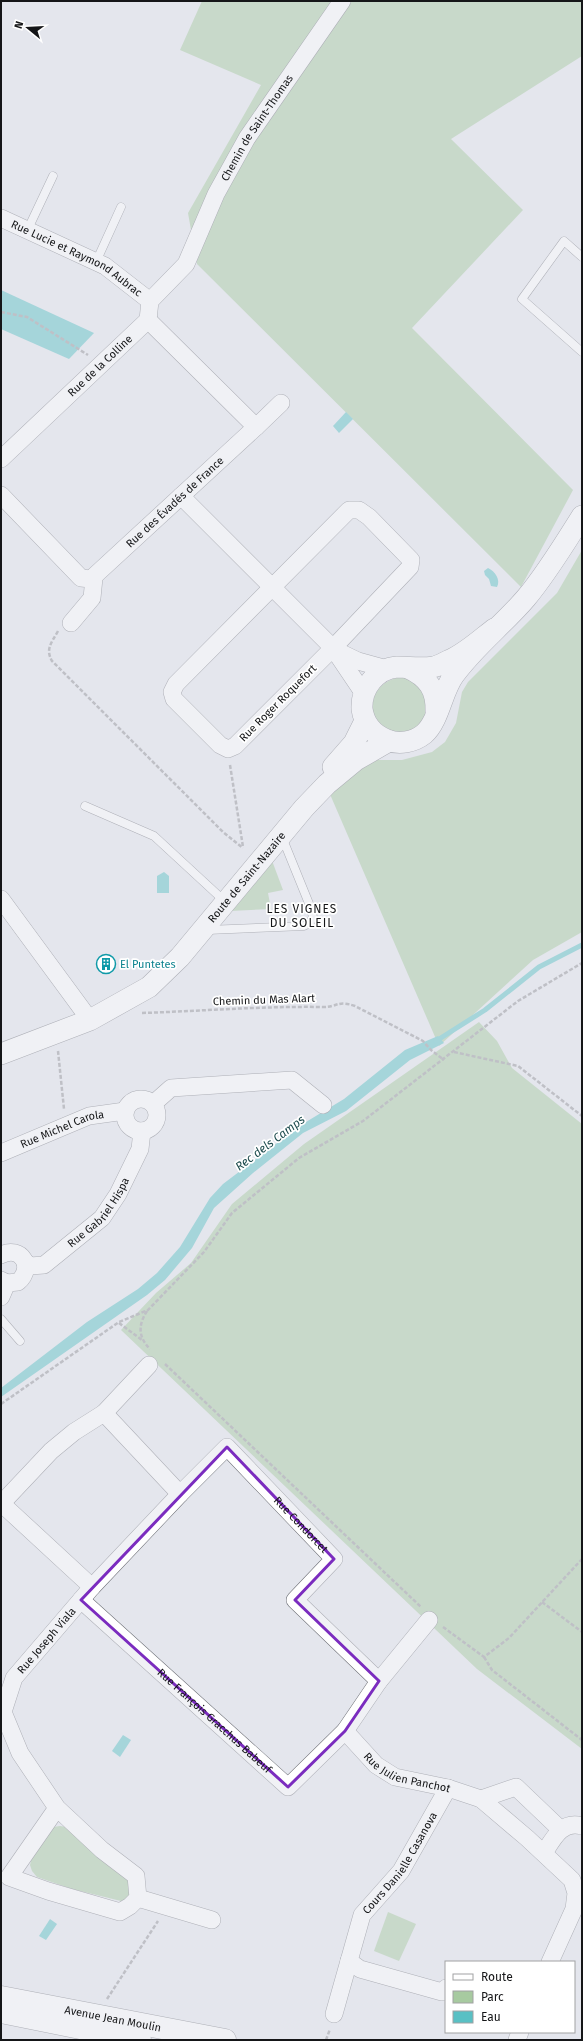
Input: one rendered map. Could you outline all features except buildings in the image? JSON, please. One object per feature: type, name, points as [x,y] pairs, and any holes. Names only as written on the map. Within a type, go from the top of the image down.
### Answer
[{"type":"main road","name":"Avenue Jean Moulin","points":[[1,1997],[225,2040]]},
{"type":"main road","name":"Avenue Jean Moulin","points":[[1,2012],[140,2040]]},
{"type":"street","name":"Chemin de Saint-Thomas","points":[[150,302],[186,264],[216,194],[247,138],[342,1]]},
{"type":"street","name":"Rue Lucie et Raymond Aubrac","points":[[1,218],[105,266],[150,302]]},
{"type":"street","points":[[150,302],[148,320],[256,427]]},
{"type":"street","name":"Rue de la Colline","points":[[1,459],[148,320]]},
{"type":"street","name":"Rue des Évadés de France","points":[[94,578],[281,402]]},
{"type":"street","points":[[1,494],[81,578],[94,578],[92,598],[71,623]]},
{"type":"street","points":[[181,496],[332,648],[364,694]]},
{"type":"street","name":"Rue Roger Roquefort","points":[[349,510],[359,510],[369,517],[411,560],[410,567],[332,648],[235,746],[228,749],[220,745],[174,699],[172,692],[176,684],[270,587],[349,510]]},
{"type":"street","points":[[494,629],[452,659],[433,667],[398,667],[387,669],[377,675],[369,684],[364,694],[362,703],[365,721],[371,730],[380,737],[389,741],[402,743],[414,740],[424,733],[432,724],[453,676],[494,629],[526,598],[582,516]]},
{"type":"street","points":[[332,648],[358,661],[387,669]]},
{"type":"street","points":[[408,668],[419,673],[428,680],[434,690],[437,701],[436,712]]},
{"type":"street","name":"Route de Saint-Nazaire","points":[[97,1017],[149,975],[180,944],[219,896],[248,851],[342,759],[354,743],[365,721]]},
{"type":"street","name":"Route de Saint-Nazaire","points":[[1,1054],[97,1017],[150,987],[180,957],[304,808],[327,784],[356,760],[389,741]]},
{"type":"street","points":[[1,898],[97,1017]]},
{"type":"street","points":[[153,1104],[171,1088],[292,1080],[323,1105]]},
{"type":"street","points":[[141,1098],[148,1100],[153,1104],[157,1115],[153,1126],[142,1131],[131,1127],[127,1123],[125,1111],[134,1100],[141,1098]]},
{"type":"street","name":"Rue Michel Carola","points":[[1,1153],[89,1116],[125,1111]]},
{"type":"street","name":"Rue Gabriel Hispa","points":[[25,1262],[30,1266],[44,1265],[102,1218],[118,1194],[140,1149],[142,1131]]},
{"type":"street","points":[[3,1249],[18,1254],[25,1262],[26,1268],[22,1278],[18,1282],[3,1287]]},
{"type":"street","points":[[92,1587],[1,1503],[50,1451],[74,1432],[104,1413],[155,1360]]},
{"type":"street","points":[[104,1413],[180,1494]]},
{"type":"street","name":"Rue Condorcet","points":[[130,1549],[180,1494],[227,1447],[334,1558],[295,1600],[379,1681]]},
{"type":"street","name":"Rue Joseph Viala","points":[[130,1549],[92,1587],[14,1678],[3,1712],[20,1752],[58,1808],[102,1850],[136,1876],[138,1898]]},
{"type":"street","name":"Rue François Gracchus Babeuf","points":[[81,1600],[288,1788],[345,1731]]},
{"type":"street","points":[[345,1731],[379,1681],[432,1620]]},
{"type":"street","name":"Rue Julien Panchot","points":[[345,1731],[376,1765],[395,1777],[448,1788],[481,1799],[544,1853],[572,1880],[576,1893],[574,1909],[550,1961]]},
{"type":"street","points":[[481,1799],[516,1787],[560,1830]]},
{"type":"street","name":"Cours Danielle Casanova","points":[[334,2014],[362,1915],[401,1871],[448,1788]]},
{"type":"street","points":[[58,1808],[4,1879],[120,1912],[130,1906],[138,1898],[212,1920]]},
{"type":"street","points":[[544,1853],[560,1830],[575,1824],[582,1826]]},
{"type":"street","points":[[349,1961],[360,1969],[442,1992],[445,1989]]},
{"type":"lane","points":[[27,230],[53,176]]},
{"type":"lane","points":[[96,262],[121,207]]},
{"type":"lane","points":[[582,257],[564,241],[522,299],[582,352]]},
{"type":"lane","points":[[85,806],[154,836],[219,896]]},
{"type":"lane","points":[[202,930],[304,926],[310,923],[313,917],[310,906],[282,834]]},
{"type":"lane","points":[[1,1319],[20,1341]]},
{"type":"path","points":[[1,312],[27,317],[103,363]]},
{"type":"path","points":[[71,623],[63,623],[49,646],[48,655],[52,661],[223,832],[248,851]]},
{"type":"path","points":[[228,749],[248,851]]},
{"type":"path","points":[[143,1341],[140,1327],[147,1310],[204,1252],[232,1213],[299,1158],[363,1121],[444,1060],[518,1001],[582,963]]},
{"type":"path","name":"Chemin du Mas Alart","points":[[184,1011],[290,1006],[326,1006],[344,1002],[355,1006],[424,1042],[431,1050],[444,1060]]},
{"type":"path","points":[[454,1052],[518,1066],[582,1116]]},
{"type":"path","points":[[59,1062],[66,1126]]},
{"type":"path","points":[[1,1404],[119,1322],[147,1310]]},
{"type":"path","points":[[119,1322],[143,1341],[155,1360],[432,1620],[484,1657],[492,1670],[582,1740]]},
{"type":"path","points":[[484,1657],[509,1638],[582,1559]]},
{"type":"path","points":[[542,1602],[582,1632]]},
{"type":"path","points":[[97,2015],[167,1907]]},
{"type":"highlighted area","points":[[227,1447],[334,1559],[295,1600],[379,1681],[345,1731],[288,1787],[81,1600]]},
{"type":"green space","points":[[202,1],[582,1],[582,56],[451,139],[523,210],[412,328],[573,490],[521,587],[197,264],[188,213],[261,85],[180,50]]},
{"type":"green space","points":[[582,550],[582,932],[533,960],[439,1046],[329,792],[373,760],[402,760],[432,752],[445,742],[456,723],[462,692],[468,682],[557,593]]},
{"type":"green space","points":[[403,677],[412,679],[426,692],[427,719],[415,731],[403,733],[390,732],[381,726],[375,718],[373,708],[374,698],[380,688],[389,681]]},
{"type":"green space","points":[[271,858],[283,890],[268,893],[271,909],[230,911]]},
{"type":"green space","points":[[479,1022],[497,1041],[512,1068],[582,1124],[582,1749],[477,1669],[121,1330],[156,1293],[191,1263],[232,1204],[304,1144]]},
{"type":"green space","points":[[53,1827],[67,1827],[131,1883],[130,1895],[125,1901],[72,1889],[37,1877],[32,1871],[30,1865],[32,1857]]},
{"type":"green space","points":[[388,1912],[416,1924],[399,1961],[374,1951]]},
{"type":"water","points":[[1,290],[94,333],[69,359],[1,329]]},
{"type":"water","points":[[346,412],[353,419],[339,433],[333,426]]},
{"type":"water","points":[[488,568],[497,576],[497,587],[491,586],[489,579],[485,575],[484,571]]},
{"type":"water","points":[[164,872],[169,876],[169,893],[157,893],[157,876]]},
{"type":"water","points":[[438,1036],[444,1043],[410,1060],[346,1111],[303,1133],[253,1173],[214,1208],[192,1248],[165,1280],[147,1295],[1,1397],[1,1388],[87,1322],[138,1289],[157,1273],[180,1247],[210,1198],[223,1184],[301,1125],[344,1099],[405,1050]]},
{"type":"water","points":[[123,1735],[131,1740],[120,1757],[112,1751]]},
{"type":"water","points":[[50,1919],[57,1924],[46,1940],[39,1936]]},
{"type":"waterway","name":"Rec dels Camps","points":[[436,1041],[485,1010],[539,967],[582,945]]},
{"type":"place","name":"El Puntetes","points":[[106,964]]},
{"type":"district","name":"LES VIGNES DU SOLEIL","points":[[302,916]]}]
